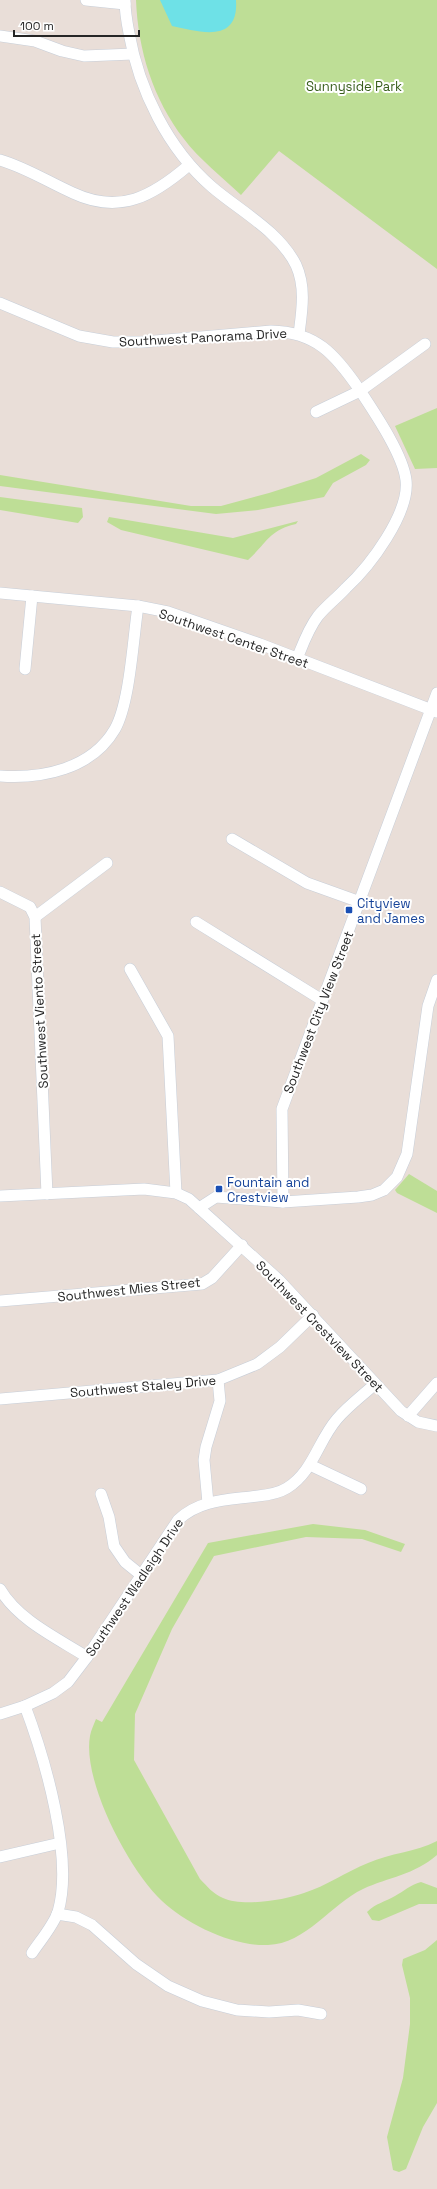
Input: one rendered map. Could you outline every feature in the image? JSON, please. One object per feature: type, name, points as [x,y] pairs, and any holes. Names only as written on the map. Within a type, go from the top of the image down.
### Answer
[{"type":"street","points":[[86,0],[125,2],[133,54],[141,82],[154,109],[189,165],[212,187],[274,236],[290,254],[301,280],[303,303],[299,334]]},
{"type":"street","points":[[0,36],[35,41],[62,51],[84,56],[133,54]]},
{"type":"street","points":[[0,160],[19,166],[73,194],[96,201],[122,202],[149,195],[168,183],[189,165]]},
{"type":"street","name":"Southwest Panorama Drive","points":[[0,303],[79,336],[113,342],[149,341],[271,331],[299,334],[320,344],[341,363],[360,391],[401,462],[406,479],[406,497],[400,514],[387,536],[356,577],[318,616],[307,633],[297,659]]},
{"type":"street","points":[[316,412],[360,391],[425,344]]},
{"type":"street","name":"Southwest Center Street","points":[[0,593],[138,606],[168,612],[434,711]]},
{"type":"street","points":[[25,669],[32,596]]},
{"type":"street","points":[[0,776],[23,778],[50,773],[76,764],[98,750],[115,729],[124,703],[138,606]]},
{"type":"street","name":"Southwest City View Street","points":[[283,1202],[282,1109],[322,1000],[434,711],[437,693]]},
{"type":"street","points":[[232,839],[307,883],[360,902]]},
{"type":"street","name":"Southwest Viento Street","points":[[47,1194],[35,917],[107,863]]},
{"type":"street","points":[[0,892],[30,907],[35,917]]},
{"type":"street","points":[[196,922],[322,1000]]},
{"type":"street","points":[[130,969],[168,1036],[176,1193]]},
{"type":"street","points":[[199,1208],[216,1197],[283,1202],[372,1195],[384,1190],[397,1177],[407,1154],[428,1006],[437,980]]},
{"type":"street","name":"Southwest Crestview Street","points":[[0,1196],[144,1188],[176,1193],[189,1199],[242,1245],[313,1315],[401,1411],[418,1422],[437,1426]]},
{"type":"street","name":"Southwest Mies Street","points":[[0,1301],[202,1284],[212,1278],[242,1245]]},
{"type":"street","name":"Southwest Staley Drive","points":[[0,1399],[218,1380],[257,1364],[280,1347],[313,1315]]},
{"type":"street","points":[[208,1502],[204,1460],[206,1446],[220,1401],[218,1380]]},
{"type":"street","points":[[408,1416],[437,1383]]},
{"type":"street","name":"Southwest Wadleigh Drive","points":[[0,1714],[25,1706],[53,1693],[68,1682],[87,1657],[178,1520],[197,1506],[208,1502],[272,1494],[286,1489],[299,1479],[310,1465],[324,1436],[337,1419],[375,1384]]},
{"type":"street","points":[[310,1465],[361,1489]]},
{"type":"street","points":[[101,1494],[109,1517],[114,1546],[125,1562],[141,1575]]},
{"type":"street","points":[[0,1589],[7,1601],[21,1614],[87,1657]]},
{"type":"street","points":[[25,1706],[40,1745],[60,1843],[63,1870],[63,1891],[57,1914],[32,1953]]},
{"type":"street","points":[[0,1857],[60,1843]]},
{"type":"street","points":[[57,1914],[76,1917],[92,1926],[136,1964],[168,1986],[202,2001],[238,2010],[269,2012],[298,2010],[321,2014]]},
{"type":"green space","name":"Sunnyside Park","points":[[136,0],[437,0],[437,269],[279,151],[241,195],[203,161],[173,124],[156,91],[149,73],[140,37]]},
{"type":"green space","points":[[437,408],[437,468],[415,469],[395,426]]},
{"type":"green space","points":[[361,454],[370,460],[366,465],[333,483],[324,497],[258,510],[216,514],[0,486],[0,475],[191,506],[221,506],[316,478]]},
{"type":"green space","points":[[0,497],[82,508],[83,517],[78,523],[0,510]]},
{"type":"green space","points":[[109,517],[233,538],[298,521],[296,524],[274,534],[248,560],[121,530],[107,522]]},
{"type":"green space","points":[[409,1174],[437,1191],[437,1213],[397,1193],[395,1190]]},
{"type":"green space","points":[[313,1524],[365,1530],[405,1544],[401,1552],[362,1539],[306,1537],[214,1556],[172,1629],[135,1714],[134,1760],[200,1879],[210,1890],[231,1901],[264,1902],[296,1896],[320,1887],[376,1860],[420,1848],[437,1841],[437,1855],[419,1867],[363,1889],[340,1904],[306,1931],[294,1938],[282,1943],[255,1945],[226,1938],[197,1926],[172,1910],[149,1887],[123,1847],[101,1800],[93,1776],[89,1755],[90,1736],[96,1719],[102,1722],[208,1543]]},
{"type":"green space","points":[[421,1882],[437,1888],[437,1904],[419,1904],[379,1921],[372,1920],[367,1912],[370,1909],[410,1886]]},
{"type":"green space","points":[[437,1940],[437,2103],[423,2127],[406,2169],[399,2172],[393,2170],[387,2137],[403,2078],[410,2024],[410,1998],[402,1965],[403,1959],[425,1950]]},
{"type":"water","points":[[160,0],[236,0],[235,14],[231,23],[224,29],[216,32],[194,31],[172,26]]},
{"type":"place","name":"Cityview and James","points":[[349,910]]},
{"type":"place","name":"Fountain and Crestview","points":[[219,1189]]}]
